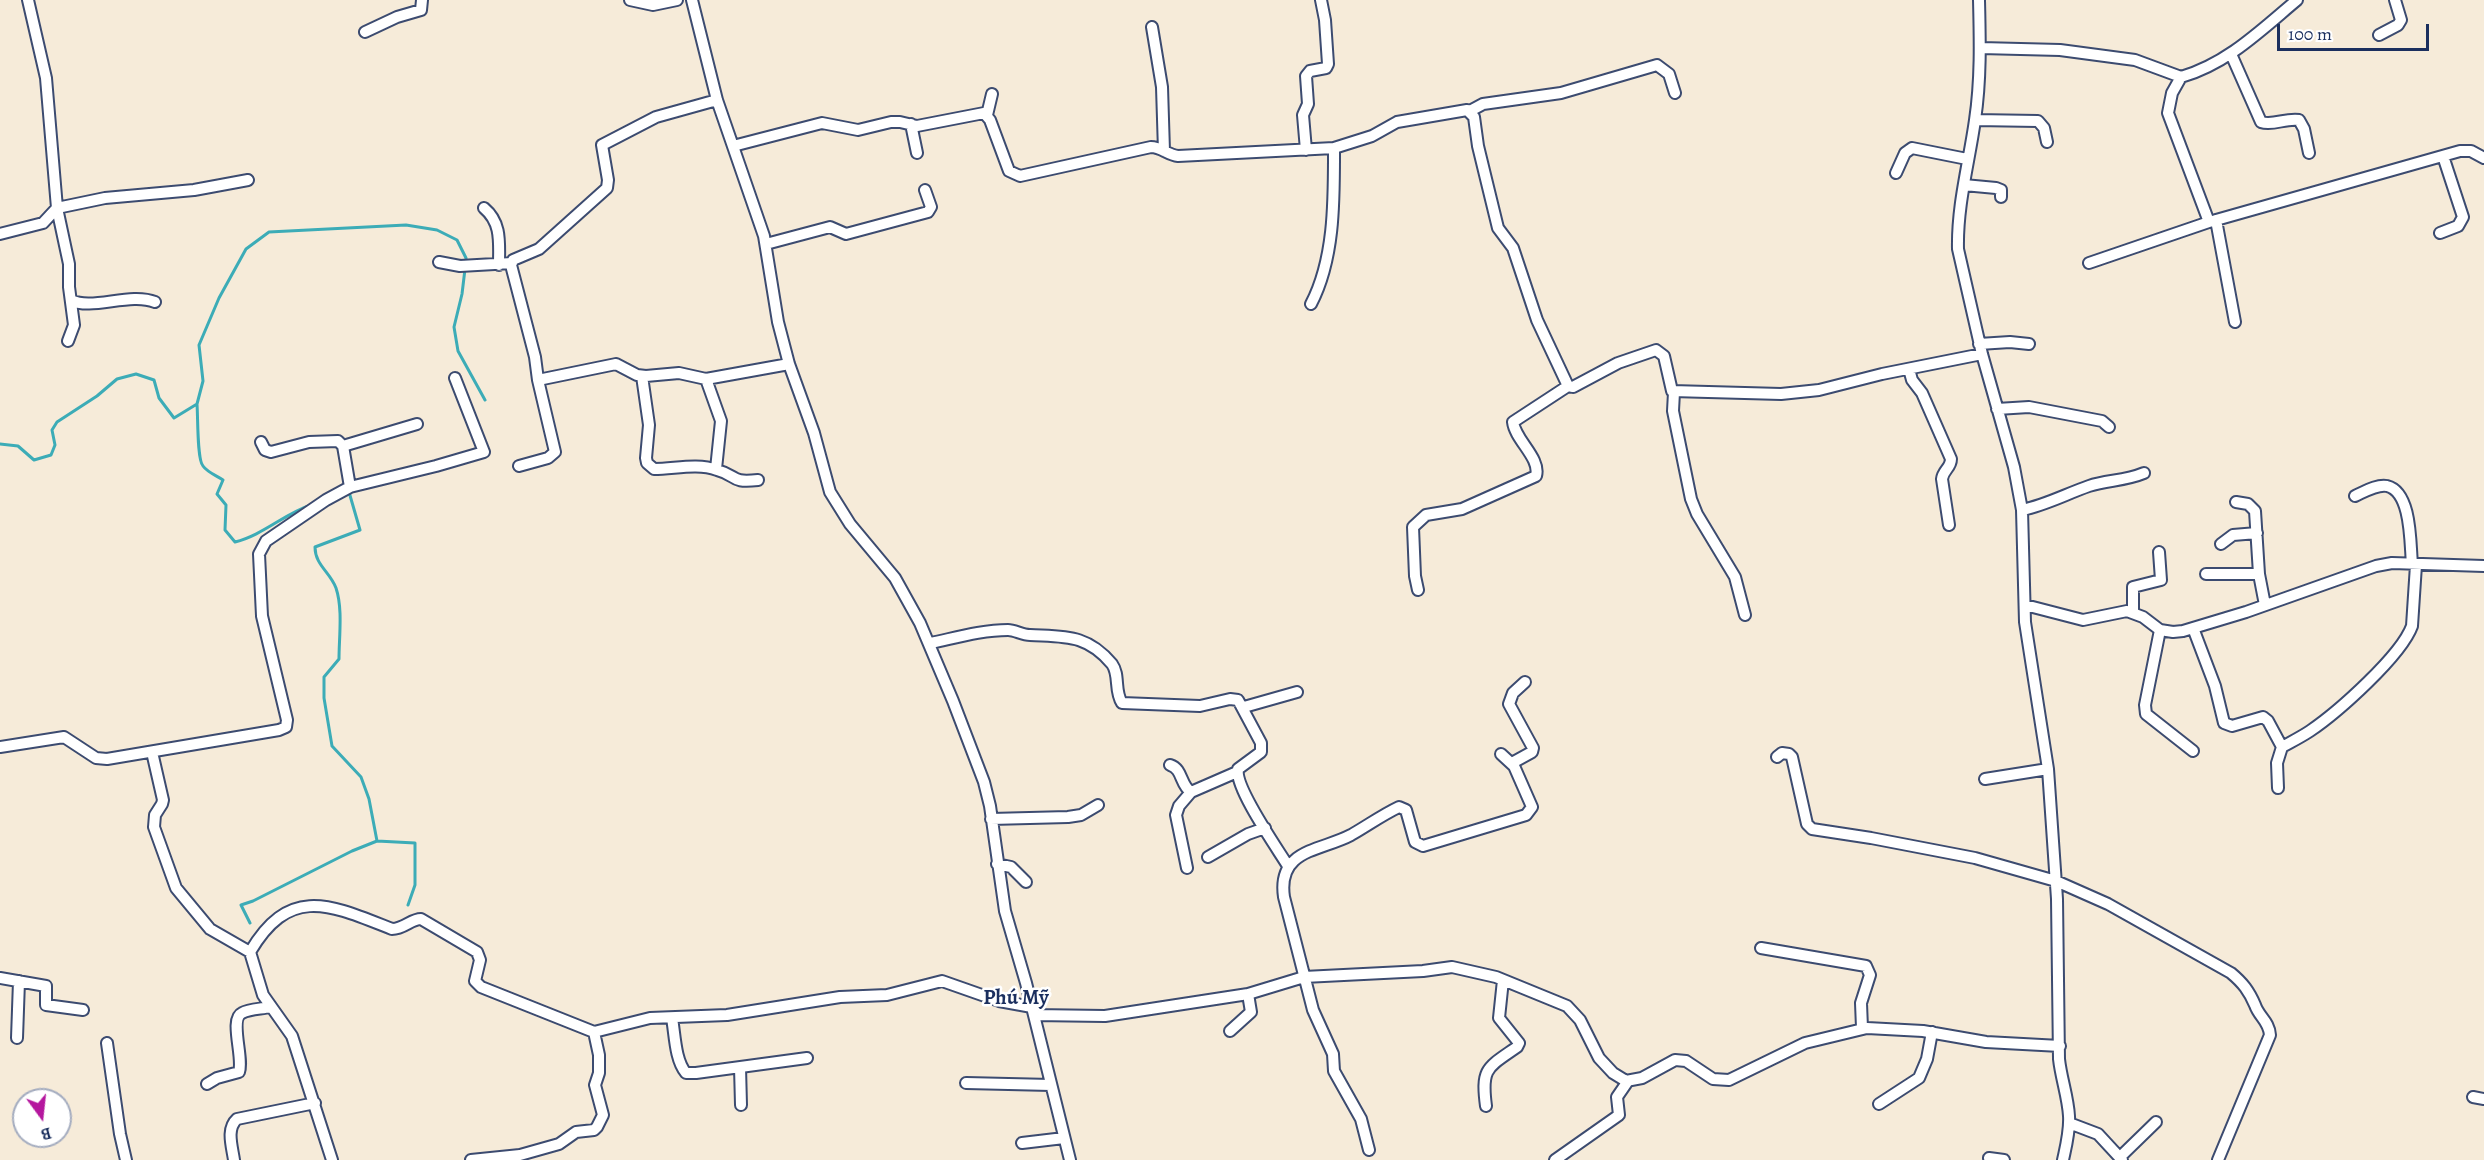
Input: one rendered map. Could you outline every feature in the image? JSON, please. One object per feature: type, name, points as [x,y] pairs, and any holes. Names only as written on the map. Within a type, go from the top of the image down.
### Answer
[{"type":"street","points":[[28,0],[46,78],[57,208],[69,264],[74,325],[68,341]]},
{"type":"street","points":[[365,32],[397,16],[421,10],[422,0]]},
{"type":"street","points":[[630,0],[653,5],[677,0]]},
{"type":"street","points":[[692,0],[717,100],[766,244],[778,322],[789,364],[814,433],[833,498],[850,524],[895,578],[930,643],[984,782],[1005,911],[1033,1011],[1070,1160]]},
{"type":"street","points":[[1306,150],[1303,114],[1308,104],[1306,76],[1310,71],[1326,68],[1328,64],[1322,0]]},
{"type":"street","points":[[1979,0],[1981,48],[1975,120],[1967,159],[1958,234],[1959,249],[1980,349],[2014,467],[2022,510],[2025,622],[2048,769],[2056,881],[2061,1081],[2069,1123],[2062,1160]]},
{"type":"street","points":[[1981,48],[2060,50],[2135,60],[2181,77],[2231,54],[2297,0]]},
{"type":"street","points":[[2379,35],[2398,25],[2401,20],[2396,0]]},
{"type":"street","points":[[1152,27],[1162,87],[1164,151]]},
{"type":"street","points":[[2231,54],[2261,122],[2269,124],[2299,120],[2304,129],[2309,153]]},
{"type":"street","points":[[992,94],[987,115],[1009,171],[1016,175],[1036,173],[1143,148],[1155,147],[1178,156],[1334,148],[1372,136],[1397,122],[1455,111],[1470,111],[1483,104],[1561,93],[1657,64],[1669,74],[1675,93]]},
{"type":"street","points":[[2181,77],[2172,93],[2168,113],[2212,221],[2235,322]]},
{"type":"street","points":[[439,262],[460,266],[499,265],[512,263],[516,258],[539,249],[607,188],[608,180],[602,145],[656,117],[717,100]]},
{"type":"street","points":[[1470,111],[1474,117],[1478,146],[1498,228],[1513,248],[1538,320],[1568,386]]},
{"type":"street","points":[[733,146],[822,123],[854,131],[891,122],[924,125],[977,114],[987,115]]},
{"type":"street","points":[[1975,120],[2038,121],[2044,128],[2047,142]]},
{"type":"street","points":[[911,124],[917,153]]},
{"type":"street","points":[[1311,304],[1319,290],[1328,258],[1334,191],[1334,148]]},
{"type":"street","points":[[1896,173],[1905,153],[1912,148],[1967,159]]},
{"type":"street","points":[[2089,263],[2212,221],[2460,151],[2471,152],[2484,158]]},
{"type":"street","points":[[2440,233],[2458,226],[2463,217],[2443,156]]},
{"type":"street","points":[[0,234],[43,223],[57,208],[105,198],[194,190],[248,180]]},
{"type":"street","points":[[1964,185],[1996,188],[2001,190],[2001,197]]},
{"type":"street","points":[[766,244],[830,227],[846,234],[928,212],[931,207],[926,190]]},
{"type":"street","points":[[484,208],[492,215],[499,227],[499,265]]},
{"type":"street","points":[[512,263],[555,452],[548,458],[519,466]]},
{"type":"street","points":[[71,300],[86,303],[143,298],[155,302]]},
{"type":"street","points":[[1674,392],[1781,394],[1824,390],[2010,342],[2029,344]]},
{"type":"street","points":[[1418,590],[1415,576],[1413,527],[1426,515],[1462,509],[1536,476],[1537,468],[1516,432],[1513,422],[1568,386],[1574,387],[1618,363],[1656,350],[1664,356],[1669,384],[1674,392],[1673,411],[1696,514],[1735,577],[1745,615]]},
{"type":"street","points":[[538,380],[616,364],[642,376],[679,373],[706,379],[789,364]]},
{"type":"street","points":[[1909,369],[1912,380],[1923,393],[1951,459],[1949,468],[1943,473],[1942,479],[1949,525]]},
{"type":"street","points":[[642,376],[649,425],[646,458],[650,467],[654,470],[691,466],[716,469],[736,481],[758,480]]},
{"type":"street","points":[[0,747],[58,736],[68,738],[100,759],[152,752],[286,727],[262,616],[260,551],[266,541],[350,487],[484,452],[455,378]]},
{"type":"street","points":[[706,379],[721,421],[716,469]]},
{"type":"street","points":[[1997,409],[2029,407],[2102,422],[2109,427]]},
{"type":"street","points":[[343,446],[417,424]]},
{"type":"street","points":[[261,442],[265,450],[271,452],[309,442],[338,441],[343,446],[350,487]]},
{"type":"street","points":[[2022,510],[2042,506],[2088,486],[2107,481],[2124,481],[2144,473]]},
{"type":"street","points":[[2278,788],[2277,763],[2282,747],[2310,731],[2343,705],[2388,660],[2412,626],[2414,565],[2408,510],[2403,500],[2390,487],[2385,486],[2355,496]]},
{"type":"street","points":[[2236,502],[2248,504],[2254,509],[2259,574],[2265,605]]},
{"type":"street","points":[[2221,544],[2233,536],[2257,533]]},
{"type":"street","points":[[2133,612],[2133,587],[2157,583],[2161,580],[2159,552]]},
{"type":"street","points":[[2025,605],[2083,620],[2133,612],[2160,630],[2173,632],[2265,605],[2376,566],[2392,563],[2484,566]]},
{"type":"street","points":[[2206,574],[2259,574]]},
{"type":"street","points":[[2193,628],[2215,686],[2224,723],[2232,726],[2263,717],[2268,721],[2282,747]]},
{"type":"street","points":[[930,643],[1008,630],[1023,635],[1074,637],[1089,643],[1111,664],[1116,671],[1117,690],[1122,703],[1200,706],[1238,700],[1244,707],[1261,743],[1261,752],[1237,772],[1191,792],[1179,806],[1176,815],[1187,868]]},
{"type":"street","points":[[2160,630],[2145,705],[2146,714],[2193,751]]},
{"type":"street","points":[[1512,763],[1532,752],[1533,748],[1509,704],[1513,693],[1525,682]]},
{"type":"street","points":[[1244,707],[1297,692]]},
{"type":"street","points":[[152,752],[163,800],[155,815],[154,827],[176,888],[210,929],[250,952],[263,995],[291,1036],[332,1160]]},
{"type":"street","points":[[1777,757],[1782,753],[1792,757],[1807,824],[1812,830],[1871,838],[1975,858],[2056,881],[2108,904],[2231,973],[2254,999],[2256,1007],[2266,1020],[2270,1035],[2218,1160]]},
{"type":"street","points":[[1369,1150],[1361,1119],[1334,1071],[1333,1054],[1318,1025],[1304,977],[1284,897],[1283,888],[1288,866],[1311,849],[1347,837],[1399,807],[1406,810],[1415,842],[1423,846],[1526,815],[1532,807],[1512,763],[1501,754]]},
{"type":"street","points":[[1170,765],[1178,770],[1186,789],[1191,792]]},
{"type":"street","points":[[1985,779],[2048,769]]},
{"type":"street","points":[[1237,772],[1265,828],[1288,866]]},
{"type":"street","points":[[991,819],[1068,818],[1081,815],[1098,805]]},
{"type":"street","points":[[1208,857],[1248,834],[1265,828]]},
{"type":"street","points":[[998,864],[1011,867],[1026,882]]},
{"type":"street","points":[[250,952],[265,929],[294,908],[302,906],[336,909],[392,929],[402,928],[421,919],[477,952],[480,960],[475,981],[481,987],[594,1032],[646,1019],[727,1015],[840,997],[887,995],[942,981],[1033,1011],[1105,1016],[1248,994],[1304,977],[1452,968],[1476,971],[1567,1006],[1581,1020],[1599,1058],[1613,1073],[1628,1081],[1642,1078],[1675,1060],[1686,1061],[1713,1079],[1729,1080],[1794,1047],[1862,1028],[1932,1032],[1986,1042],[2060,1046]]},
{"type":"street","points":[[1761,948],[1866,966],[1870,975],[1861,1003],[1862,1028]]},
{"type":"street","points":[[0,978],[46,986],[46,1005],[83,1010]]},
{"type":"street","points":[[1486,1106],[1484,1082],[1486,1072],[1519,1043],[1499,1018],[1503,980]]},
{"type":"street","points":[[17,1038],[19,981]]},
{"type":"street","points":[[1230,1031],[1251,1012],[1248,994]]},
{"type":"street","points":[[207,1084],[217,1078],[239,1072],[241,1066],[236,1028],[237,1017],[241,1013],[270,1007]]},
{"type":"street","points":[[672,1018],[678,1053],[682,1068],[686,1073],[807,1058]]},
{"type":"street","points":[[471,1160],[520,1155],[559,1144],[576,1132],[594,1130],[597,1127],[603,1115],[596,1085],[599,1055],[594,1032]]},
{"type":"street","points":[[1879,1104],[1919,1078],[1927,1059],[1932,1032]]},
{"type":"street","points":[[107,1043],[126,1160]]},
{"type":"street","points":[[740,1067],[741,1105]]},
{"type":"street","points":[[1555,1160],[1619,1115],[1617,1097],[1628,1081]]},
{"type":"street","points":[[966,1083],[1051,1085]]},
{"type":"street","points":[[234,1160],[230,1131],[233,1122],[237,1119],[315,1103]]},
{"type":"street","points":[[2069,1123],[2098,1134],[2121,1158],[2156,1122]]},
{"type":"street","points":[[1022,1143],[1064,1138]]},
{"type":"street","points":[[1989,1158],[2004,1160]]},
{"type":"waterway","points":[[0,444],[18,446],[34,460],[51,455],[55,445],[52,430],[57,422],[97,396],[117,379],[136,374],[154,380],[159,398],[174,418],[197,404],[203,381],[199,345],[219,298],[246,249],[269,232],[406,225],[437,230],[457,240],[466,258],[466,263]]},
{"type":"waterway","points":[[465,269],[454,327],[458,351],[485,400]]},
{"type":"waterway","points":[[197,404],[201,462],[207,470],[223,480],[217,494],[226,505],[225,530],[235,542],[255,535],[311,505]]},
{"type":"waterway","points":[[349,492],[360,530],[315,547],[317,559],[336,588],[340,614],[339,659],[324,677],[324,698],[332,746],[361,777],[369,799],[377,841]]},
{"type":"waterway","points":[[250,923],[241,905],[377,841],[415,843],[415,885],[408,905]]},
{"type":"district","name":"Phú Mỹ","points":[[1016,999]]}]
